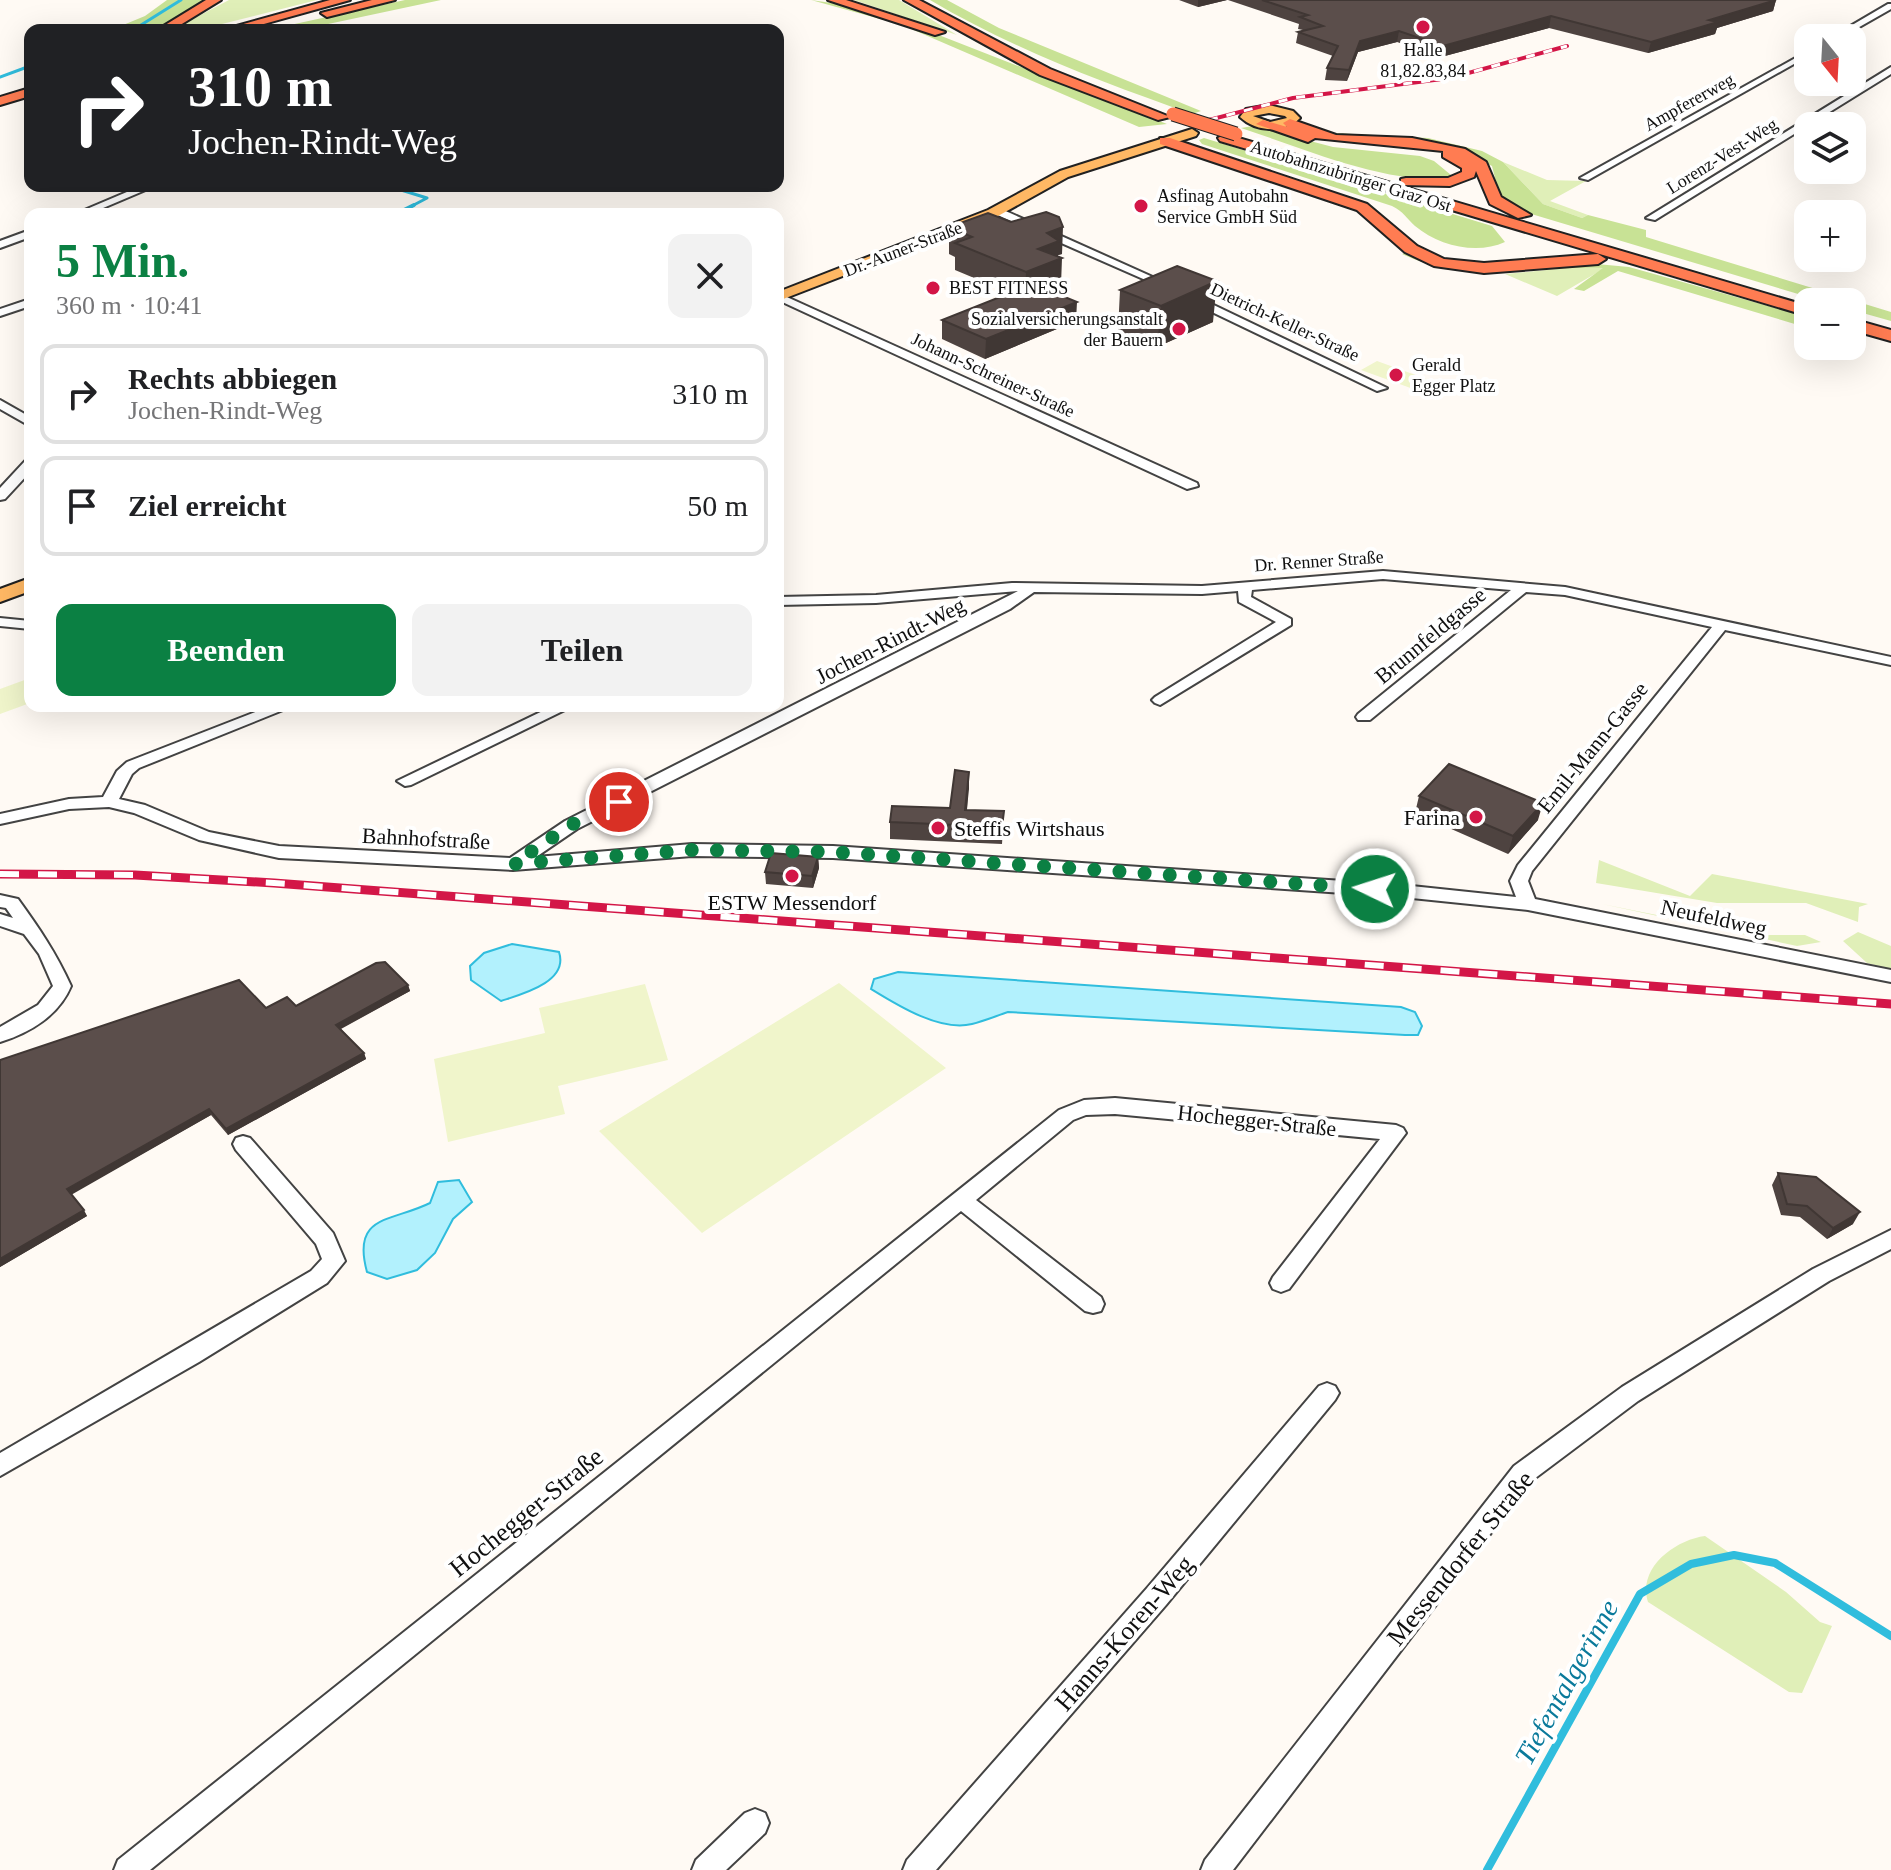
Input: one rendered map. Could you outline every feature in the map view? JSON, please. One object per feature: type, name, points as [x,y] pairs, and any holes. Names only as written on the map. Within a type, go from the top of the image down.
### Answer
[{"type":"highway","points":[[173,24],[215,0]]},
{"type":"highway","points":[[251,24],[344,0]]},
{"type":"highway","points":[[274,24],[365,0]]},
{"type":"highway","points":[[289,20],[389,0]]},
{"type":"highway","points":[[834,0],[867,8]]},
{"type":"highway","points":[[844,0],[1045,72]]},
{"type":"highway","name":"Autobahnzubringer Graz Ost","points":[[910,0],[1045,72],[1168,115],[1794,300]]},
{"type":"highway","name":"Autobahnzubringer Graz Ost","points":[[922,0],[972,30],[1062,72],[1168,115]]},
{"type":"highway","points":[[4,96],[24,85]]},
{"type":"highway","points":[[4,96],[24,93]]},
{"type":"highway","points":[[1254,121],[1329,142],[1435,151],[1457,157],[1471,170],[1461,179],[1440,183],[1383,180]]},
{"type":"highway","points":[[1290,123],[1330,138],[1425,144],[1465,154],[1483,168],[1489,194],[1495,201],[1572,235]]},
{"type":"highway","name":"Autobahnzubringer Graz Ost","points":[[1226,130],[1482,216],[1794,307]]},
{"type":"highway","points":[[1181,140],[1371,204],[1394,218],[1421,246],[1444,257],[1490,262],[1513,258],[1527,250],[1519,236],[1482,216]]},
{"type":"highway","points":[[1146,147],[1181,140],[1362,207],[1378,216],[1420,254],[1451,264],[1499,267],[1593,258],[1655,266]]},
{"type":"highway","points":[[1866,320],[1891,328]]},
{"type":"highway","points":[[1866,328],[1891,336]]},
{"type":"main road","points":[[1226,130],[1254,121],[1290,123],[1294,118],[1273,109],[1250,111],[1254,121]]},
{"type":"main road","name":"Dr.-Auner-Straße","points":[[784,294],[1001,209],[1064,174],[1146,147],[1181,140]]},
{"type":"main road","points":[[0,596],[24,586]]},
{"type":"street","points":[[1859,24],[1891,6]]},
{"type":"street","name":"Ampfererweg","points":[[1585,178],[1794,61]]},
{"type":"street","name":"Lorenz-Vest-Weg","points":[[1651,218],[1891,70]]},
{"type":"street","points":[[95,208],[135,192]]},
{"type":"street","points":[[1001,209],[1035,220]]},
{"type":"street","name":"Dietrich-Keller-Straße","points":[[1001,209],[1381,388]]},
{"type":"street","points":[[0,245],[24,235]]},
{"type":"street","name":"Johann-Schreiner-Straße","points":[[784,299],[1192,486]]},
{"type":"street","points":[[0,313],[24,304]]},
{"type":"street","points":[[0,404],[24,418]]},
{"type":"street","points":[[0,496],[24,470]]},
{"type":"street","name":"Dr. Renner Straße","points":[[784,603],[1029,587],[1202,590],[1383,575],[1525,586],[1891,661]]},
{"type":"street","points":[[1160,700],[1286,622],[1244,599],[1246,586]]},
{"type":"street","name":"Brunnfeldgasse","points":[[1364,717],[1525,586]]},
{"type":"street","name":"Jochen-Rindt-Weg","points":[[513,864],[571,825],[1000,609],[1027,592],[1029,587]]},
{"type":"street","points":[[0,622],[24,624]]},
{"type":"street","name":"Emil-Mann-Gasse","points":[[1528,904],[1519,881],[1524,869],[1720,626]]},
{"type":"street","points":[[109,802],[125,771],[133,765],[270,712]]},
{"type":"street","points":[[405,781],[552,712]]},
{"type":"street","name":"Bahnhofstraße","points":[[0,819],[69,804],[109,802],[139,809],[205,836],[279,852],[513,864],[692,850],[833,852],[1267,881],[1528,904]]},
{"type":"street","points":[[0,901],[12,903],[33,930],[62,986],[59,996],[30,1021],[0,1035]]},
{"type":"street","name":"Neufeldweg","points":[[1528,904],[1891,976]]},
{"type":"street","points":[[0,920],[33,930]]},
{"type":"street","name":"Hochegger-Straße","points":[[128,1870],[1066,1115],[1084,1108],[1115,1106],[1396,1133],[1281,1283]]},
{"type":"street","points":[[0,1465],[204,1348],[319,1277],[334,1261],[325,1239],[243,1144]]},
{"type":"street","points":[[960,1199],[1093,1304]]},
{"type":"street","name":"Messendorfer Straße","points":[[1215,1870],[1522,1474],[1630,1394],[1821,1275],[1891,1239]]},
{"type":"street","name":"Hanns-Koren-Weg","points":[[917,1870],[1157,1596],[1327,1393]]},
{"type":"street","points":[[706,1870],[755,1823]]},
{"type":"green space","points":[[167,0],[207,0],[165,24],[126,24],[145,16]]},
{"type":"green space","points":[[229,0],[317,0],[222,24],[183,24]]},
{"type":"green space","points":[[405,0],[441,0],[328,24],[295,24]]},
{"type":"green space","points":[[811,0],[845,5],[926,30],[1167,124],[1139,127],[902,25]]},
{"type":"green space","points":[[854,0],[899,0],[957,35]]},
{"type":"green space","points":[[930,0],[947,0],[999,28],[1201,111],[1192,114],[1058,63],[993,34]]},
{"type":"green space","points":[[1253,126],[1333,147],[1420,156],[1434,161],[1451,175],[1446,180],[1420,179],[1368,169],[1241,128]]},
{"type":"green space","points":[[1331,135],[1428,138],[1482,151],[1503,162],[1543,204],[1582,218],[1588,215],[1646,230],[1646,237],[1813,288],[1794,288],[1794,293],[1528,213],[1499,194],[1492,166],[1457,148]]},
{"type":"green space","points":[[1204,138],[1492,226],[1505,242],[1471,248],[1435,239],[1392,206],[1202,144],[1199,140]]},
{"type":"green space","points":[[1503,162],[1547,180],[1586,181],[1550,201],[1588,215],[1582,218],[1543,204]]},
{"type":"green space","points":[[1409,252],[1445,265],[1575,262],[1629,267],[1794,313],[1794,324],[1618,271],[1584,291],[1574,289],[1603,268],[1478,272],[1453,270],[1402,254]]},
{"type":"green space","points":[[1576,267],[1605,268],[1557,296],[1505,274]]},
{"type":"green space","points":[[1866,304],[1891,312],[1891,321],[1866,314]]},
{"type":"green space","name":"Gerald Egger Platz","points":[[1377,361],[1432,381],[1416,390],[1361,370]]},
{"type":"green space","points":[[24,680],[24,705],[0,714],[0,689]]},
{"type":"green space","points":[[1599,860],[1690,896],[1712,874],[1868,904],[1859,907],[1858,922],[1806,903],[1717,903],[1596,883]]},
{"type":"green space","points":[[1602,904],[1756,935],[1805,935],[1821,942],[1797,946]]},
{"type":"green space","points":[[1858,932],[1891,946],[1891,969],[1867,963],[1843,941]]},
{"type":"green space","points":[[839,983],[946,1068],[702,1233],[599,1131]]},
{"type":"green space","points":[[645,984],[668,1060],[558,1086],[565,1114],[448,1142],[434,1059],[545,1033],[539,1008]]},
{"type":"green space","points":[[1705,1536],[1786,1592],[1820,1622],[1832,1626],[1802,1693],[1789,1692],[1648,1602],[1646,1590],[1653,1567],[1682,1543]]},
{"type":"water","points":[[512,944],[559,952],[560,962],[551,979],[542,985],[501,1001],[471,980],[470,966],[484,953]]},
{"type":"water","points":[[898,972],[1401,1007],[1415,1012],[1422,1026],[1418,1035],[1405,1035],[1008,1012],[972,1024],[946,1024],[919,1016],[871,989],[874,979]]},
{"type":"water","points":[[459,1180],[472,1202],[453,1219],[435,1253],[417,1270],[387,1279],[367,1272],[365,1239],[370,1230],[389,1218],[430,1203],[438,1182]]},
{"type":"building","name":"Halle 81,82.83,84","points":[[1262,0],[1776,0],[1651,42],[1551,16],[1443,46],[1399,31],[1360,41],[1349,70],[1327,68],[1338,46],[1298,32],[1323,26],[1300,17],[1308,15]]},
{"type":"building","points":[[1046,212],[1059,217],[1063,227],[1047,233],[1059,241],[1038,249],[1062,258],[1026,272],[955,243],[972,237],[949,227],[988,213],[1011,222]]},
{"type":"building","points":[[1177,266],[1217,281],[1161,306],[1120,290]]},
{"type":"building","points":[[1033,284],[1077,302],[986,339],[942,320]]},
{"type":"building","points":[[1449,764],[1543,803],[1513,836],[1419,796]]},
{"type":"building","points":[[955,770],[969,772],[965,810],[1004,811],[1002,827],[890,822],[892,806],[950,808]]},
{"type":"building","points":[[771,853],[818,857],[812,876],[765,872]]},
{"type":"building","points":[[385,962],[408,985],[336,1025],[364,1053],[226,1129],[209,1109],[67,1189],[84,1210],[0,1259],[0,1060],[239,980],[266,1008],[287,997],[296,1006],[376,963]]},
{"type":"building","points":[[1778,1173],[1816,1177],[1860,1212],[1833,1228],[1807,1206],[1787,1204]]},
{"type":"waterway","points":[[143,24],[181,0]]},
{"type":"waterway","points":[[0,77],[24,68]]},
{"type":"waterway","points":[[408,192],[427,198],[410,207]]},
{"type":"waterway","points":[[410,207],[414,205]]},
{"type":"waterway","name":"Tiefentalgerinne","points":[[1487,1870],[1640,1594],[1691,1564],[1734,1555],[1775,1563],[1891,1636]]},
{"type":"railway","points":[[1209,120],[1293,98],[1450,78],[1567,46]]},
{"type":"railway","points":[[0,874],[135,875],[274,883],[1891,1004]]},
{"type":"place","name":"Halle 81,82.83,84","points":[[1423,27]]},
{"type":"place","name":"Asfinag Autobahn Service GmbH Süd","points":[[1141,206]]},
{"type":"place","name":"BEST FITNESS","points":[[933,288]]},
{"type":"place","name":"Sozialversicherungsanstalt der Bauern","points":[[1179,329]]},
{"type":"place","name":"Gerald Egger Platz","points":[[1396,375]]},
{"type":"place","name":"Farina","points":[[1476,817]]},
{"type":"place","name":"Steffis Wirtshaus","points":[[938,828]]},
{"type":"place","name":"ESTW Messendorf","points":[[792,876]]},
{"type":"route","points":[[619,802],[571,825],[513,864],[692,850],[833,852],[1375,889]]}]
